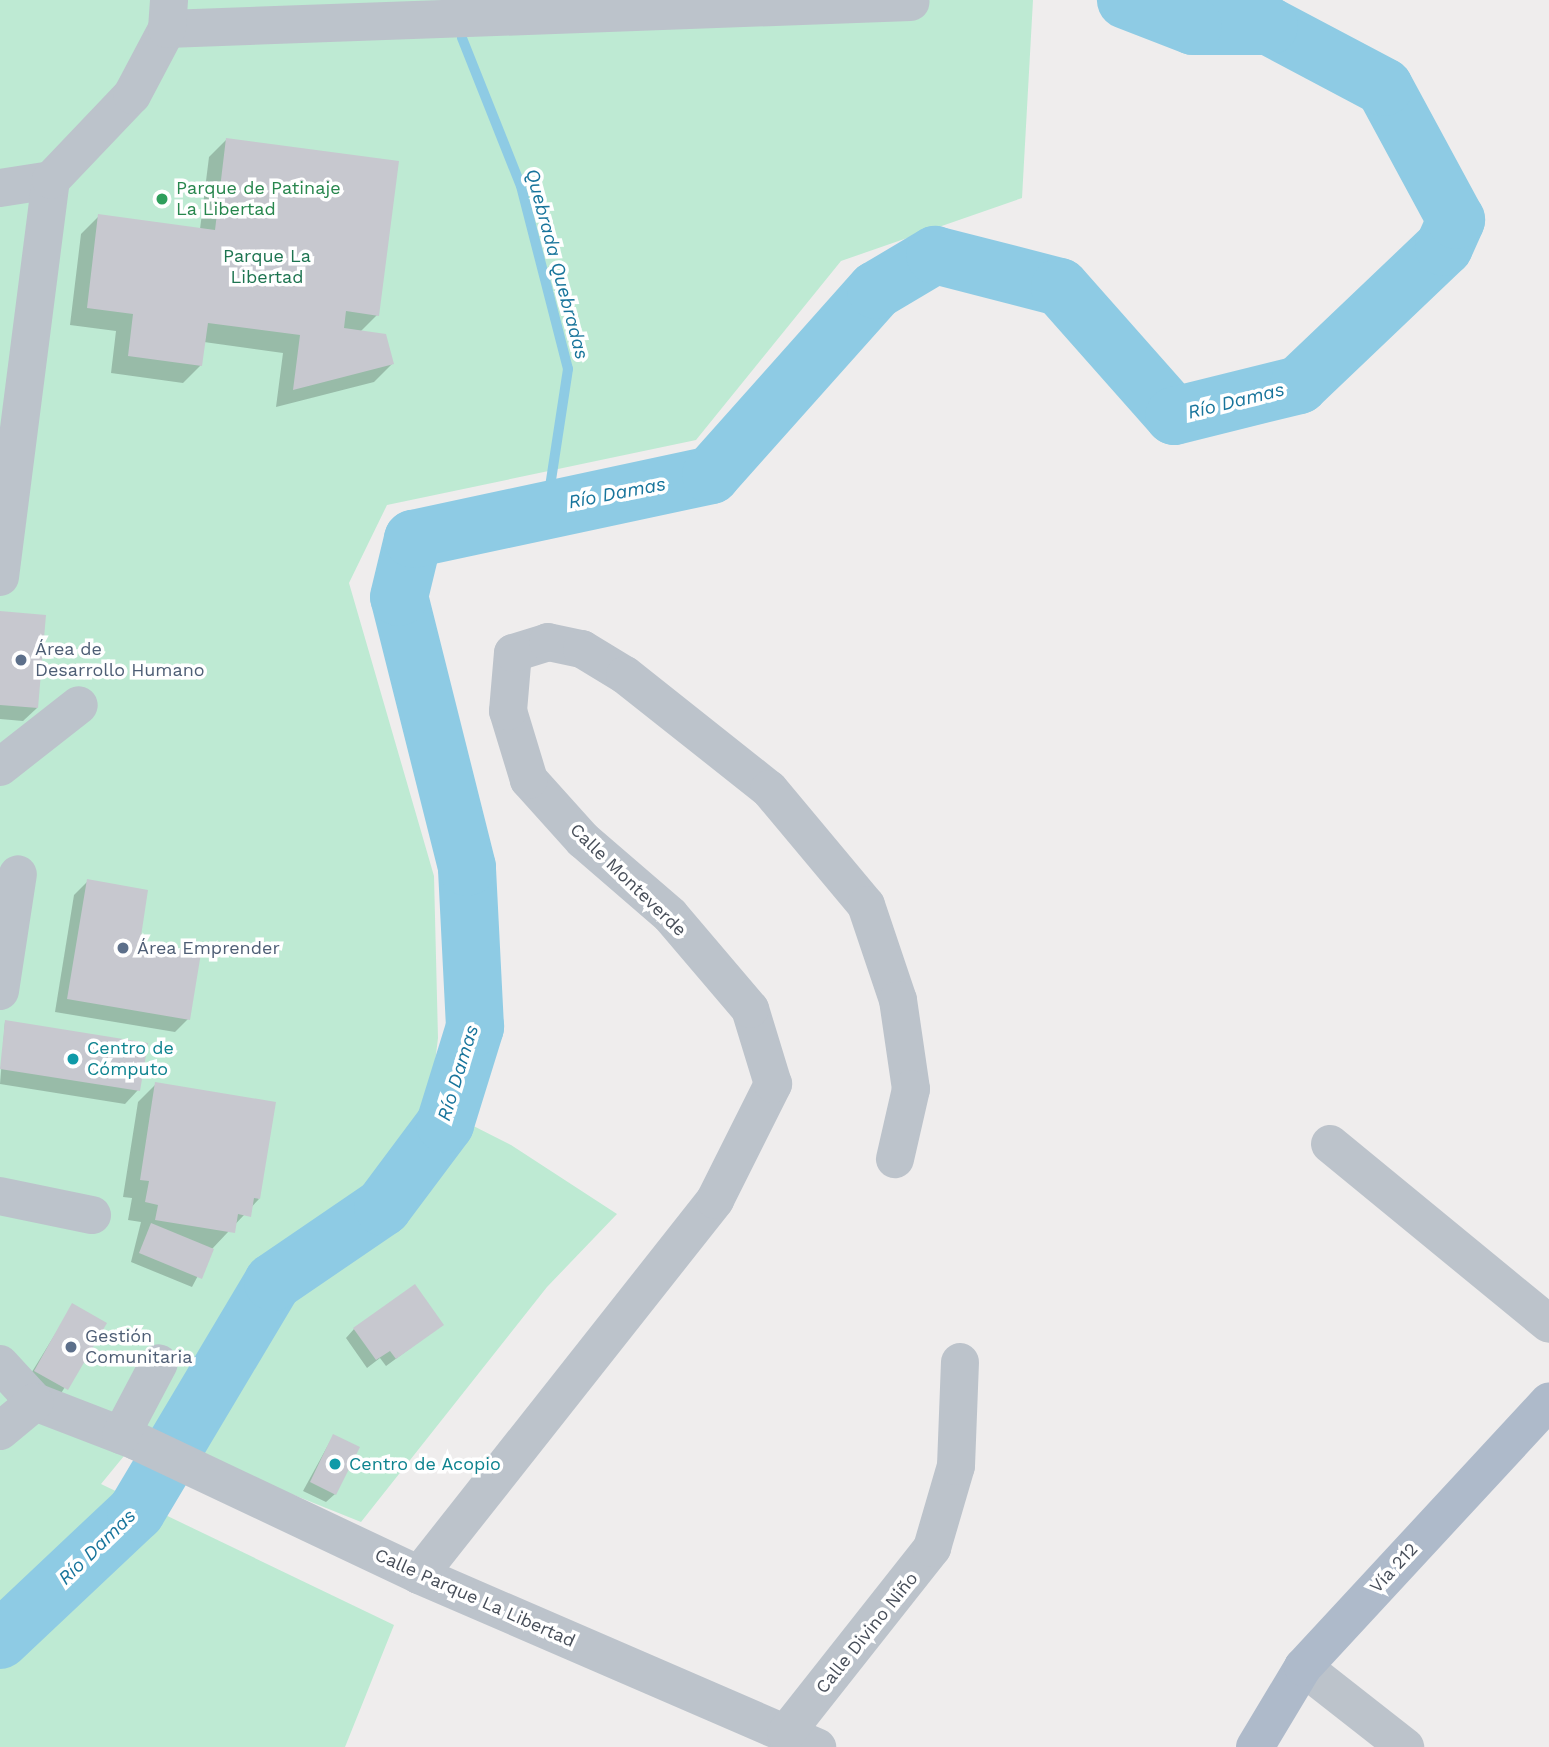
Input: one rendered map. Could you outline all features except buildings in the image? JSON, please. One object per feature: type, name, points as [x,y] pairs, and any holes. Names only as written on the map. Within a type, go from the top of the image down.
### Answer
[{"type":"main road","name":"Vía 212","points":[[1255,1747],[1303,1667],[1549,1401]]},
{"type":"street","points":[[0,577],[51,180],[132,95],[168,14],[911,2]]},
{"type":"street","points":[[0,188],[51,180]]},
{"type":"street","name":"Calle Monteverde","points":[[419,1575],[715,1200],[773,1084],[750,1009],[670,915],[583,841],[529,780],[508,710],[513,653],[548,642],[582,649],[625,675],[769,789],[866,905],[898,1000],[911,1089],[895,1159]]},
{"type":"street","points":[[0,767],[79,705]]},
{"type":"street","points":[[0,991],[18,874]]},
{"type":"street","points":[[1330,1143],[1549,1324]]},
{"type":"street","points":[[0,1196],[92,1215]]},
{"type":"street","name":"Calle Divino Niño","points":[[802,1740],[932,1548],[956,1466],[960,1362]]},
{"type":"street","points":[[129,1438],[159,1363]]},
{"type":"street","points":[[0,1364],[35,1402],[0,1432]]},
{"type":"street","name":"Calle Parque La Libertad","points":[[35,1402],[129,1438],[419,1575],[802,1740]]},
{"type":"street","points":[[1303,1667],[1405,1747]]},
{"type":"green space","name":"Parque La Libertad","points":[[0,0],[1033,0],[1022,198],[841,261],[696,440],[387,505],[349,583],[434,876],[438,1038],[430,1104],[511,1145],[617,1214],[547,1287],[361,1522],[142,1434],[101,1484],[394,1625],[345,1747],[0,1747]]},
{"type":"waterway","name":"Río Damas","points":[[0,1640],[136,1512],[273,1282],[383,1207],[445,1124],[475,1027],[467,867],[399,597],[413,539],[711,475],[876,290],[935,255],[1060,287],[1174,416],[1299,385],[1444,247],[1456,220],[1384,87],[1269,26],[1193,26],[1126,0]]},
{"type":"waterway","name":"Quebrada Quebradas","points":[[462,38],[521,186],[568,369],[547,506]]},
{"type":"place","name":"Parque de Patinaje La Libertad","points":[[162,199]]},
{"type":"place","name":"Área de Desarrollo Humano","points":[[21,660]]},
{"type":"place","name":"Área Emprender","points":[[123,948]]},
{"type":"place","name":"Centro de Cómputo","points":[[73,1059]]},
{"type":"place","name":"Gestión Comunitaria","points":[[71,1347]]},
{"type":"place","name":"Centro de Acopio","points":[[335,1464]]}]
